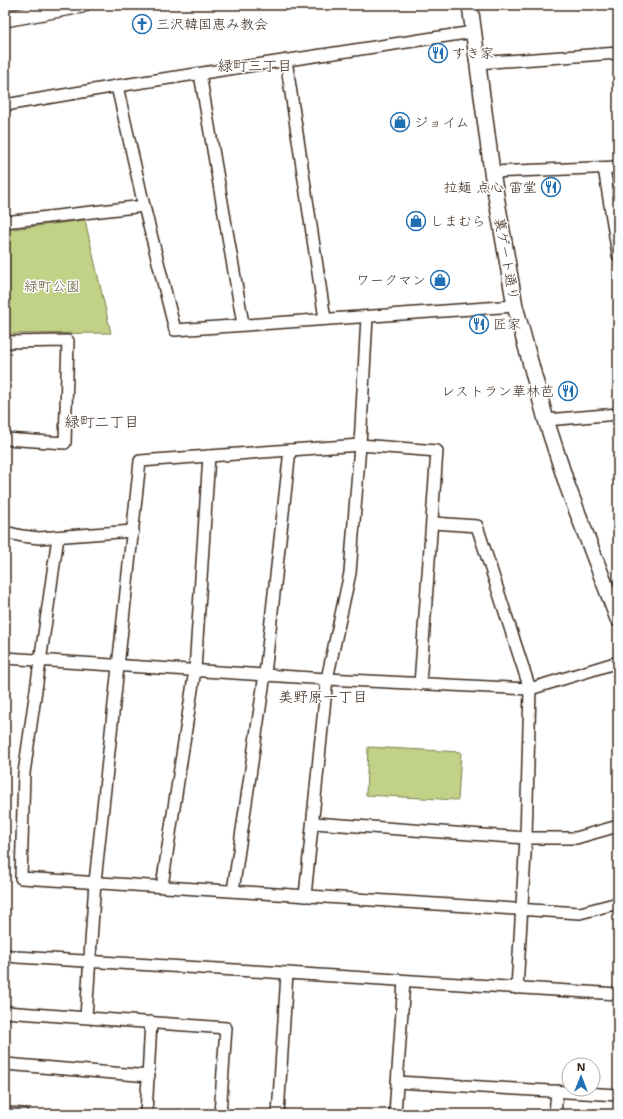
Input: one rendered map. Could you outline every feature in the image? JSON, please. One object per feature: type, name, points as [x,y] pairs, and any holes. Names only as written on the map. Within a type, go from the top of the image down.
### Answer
[{"type":"street","points":[[5,19],[82,5]]},
{"type":"street","name":"裏ゲート通り","points":[[470,5],[492,172],[515,306],[546,420],[567,485],[618,619]]},
{"type":"street","points":[[5,105],[117,86],[473,32]]},
{"type":"street","points":[[477,63],[618,53]]},
{"type":"street","points":[[286,60],[325,319]]},
{"type":"street","points":[[200,74],[243,324]]},
{"type":"street","points":[[117,86],[144,206],[175,330],[515,306]]},
{"type":"street","points":[[492,172],[618,167]]},
{"type":"street","points":[[604,168],[618,255]]},
{"type":"street","points":[[5,222],[144,206]]},
{"type":"street","points":[[305,896],[314,823],[327,679],[350,573],[360,445],[367,317]]},
{"type":"street","points":[[5,342],[68,341],[65,442],[5,439]]},
{"type":"street","points":[[546,420],[618,414]]},
{"type":"street","points":[[86,1017],[95,882],[140,461],[360,445],[437,451],[433,523],[420,684]]},
{"type":"street","points":[[233,891],[265,674],[290,450]]},
{"type":"street","points":[[162,886],[195,670],[209,456]]},
{"type":"street","points":[[433,523],[477,526],[530,689],[526,838],[517,988]]},
{"type":"street","points":[[5,532],[40,538],[133,531]]},
{"type":"street","points":[[58,537],[24,773],[21,878],[580,913],[618,903]]},
{"type":"street","points":[[5,658],[327,679],[530,689],[618,662]]},
{"type":"street","points":[[314,823],[526,838],[576,838],[618,826]]},
{"type":"street","points":[[5,955],[17,957],[618,994]]},
{"type":"street","points":[[278,1114],[287,973]]},
{"type":"street","points":[[395,1114],[404,981]]},
{"type":"street","points":[[5,1012],[226,1028],[220,1114]]},
{"type":"street","points":[[146,1114],[151,1022]]},
{"type":"street","points":[[5,1064],[148,1076]]},
{"type":"street","points":[[398,1082],[618,1095]]},
{"type":"street","points":[[555,1114],[556,1091]]},
{"type":"street","points":[[5,1113],[23,1114]]},
{"type":"green space","name":"緑町公園","points":[[85,220],[111,333],[5,334],[5,230]]},
{"type":"green space","points":[[368,747],[461,752],[458,800],[366,795]]},
{"type":"place","name":"三沢韓国恵み教会","points":[[142,24]]},
{"type":"place","name":"すき家","points":[[438,53]]},
{"type":"place","name":"ジョイム","points":[[400,122]]},
{"type":"place","name":"拉麺 点心 雷堂","points":[[551,187]]},
{"type":"place","name":"しまむら","points":[[416,221]]},
{"type":"place","name":"ワークマン","points":[[440,280]]},
{"type":"place","name":"匠家","points":[[479,324]]},
{"type":"place","name":"レストラン華林芭","points":[[568,391]]},
{"type":"district","name":"緑町三丁目","points":[[255,66]]},
{"type":"district","name":"緑町二丁目","points":[[102,422]]},
{"type":"district","name":"美野原一丁目","points":[[323,697]]}]
